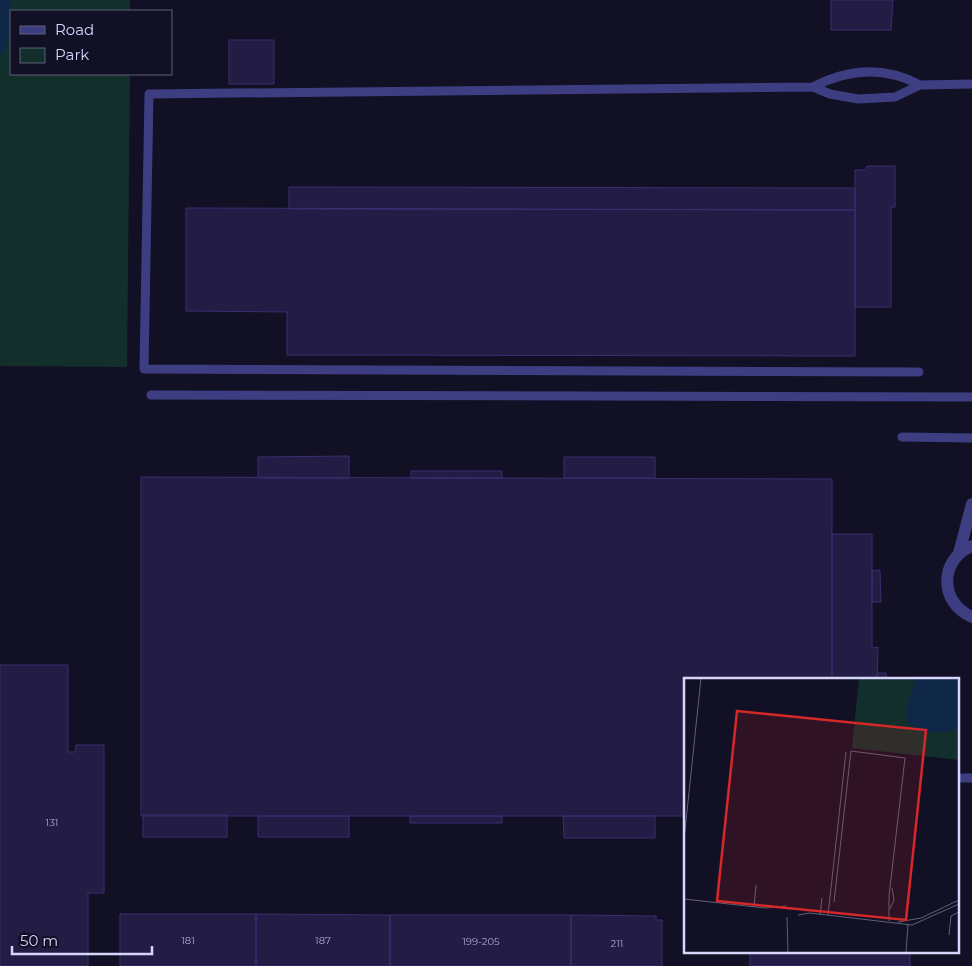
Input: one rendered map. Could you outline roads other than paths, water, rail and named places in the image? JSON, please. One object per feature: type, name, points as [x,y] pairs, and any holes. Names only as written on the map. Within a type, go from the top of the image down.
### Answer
[{"type":"street","points":[[959,553],[972,504]]},
{"type":"street","points":[[972,546],[959,553],[952,561],[947,572],[946,583],[952,600],[967,614],[972,626]]},
{"type":"lane","points":[[813,87],[832,77],[876,72],[900,75],[920,85]]},
{"type":"lane","points":[[919,372],[144,369],[149,94],[813,87],[830,94],[858,100],[895,97],[920,85],[972,84]]},
{"type":"lane","points":[[151,396],[972,397]]},
{"type":"lane","points":[[902,437],[972,438]]},
{"type":"water","points":[[0,0],[11,0],[10,33],[0,57]]}]
